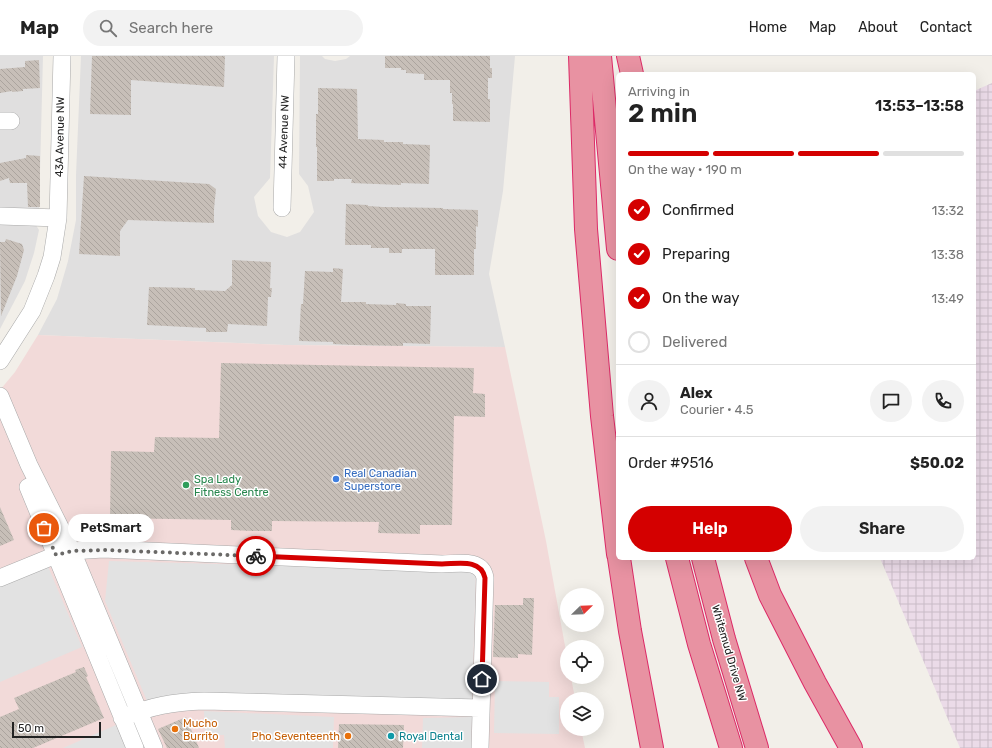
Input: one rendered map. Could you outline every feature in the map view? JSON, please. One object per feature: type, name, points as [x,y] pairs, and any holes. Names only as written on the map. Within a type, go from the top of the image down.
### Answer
[{"type":"highway","points":[[580,56],[586,230],[602,416],[616,537]]},
{"type":"highway","points":[[600,56],[616,228]]},
{"type":"highway","points":[[627,56],[628,72]]},
{"type":"highway","points":[[627,56],[631,72]]},
{"type":"highway","points":[[619,560],[652,748]]},
{"type":"highway","points":[[678,560],[699,644],[731,748]]},
{"type":"highway","name":"Whitemud Drive NW","points":[[703,560],[724,639],[757,748]]},
{"type":"highway","points":[[757,560],[770,595],[846,748]]},
{"type":"highway","points":[[815,683],[851,748]]},
{"type":"street","name":"43A Avenue NW","points":[[0,361],[32,311],[52,257],[58,218],[62,56]]},
{"type":"street","name":"44 Avenue NW","points":[[282,208],[286,56]]},
{"type":"street","points":[[0,216],[58,218]]},
{"type":"street","points":[[0,396],[64,553],[122,718],[135,748]]},
{"type":"street","points":[[0,420],[139,711],[154,748]]},
{"type":"street","points":[[0,578],[64,553],[110,550],[477,565],[483,571],[485,578],[480,748]]},
{"type":"street","points":[[122,718],[139,711],[166,704],[204,701],[480,708]]},
{"type":"shaded area","points":[[0,56],[43,56],[39,210],[32,219],[39,230],[34,253],[25,281],[0,329]]},
{"type":"shaded area","points":[[81,56],[274,56],[270,178],[254,197],[258,216],[271,232],[287,237],[300,232],[314,212],[308,186],[299,174],[300,56],[322,56],[325,59],[335,61],[346,59],[350,56],[515,56],[503,191],[489,274],[505,347],[285,345],[38,335],[57,299],[68,261],[76,220],[76,175]]},
{"type":"shaded area","points":[[992,83],[992,748],[960,748],[881,560],[976,560],[976,90]]},
{"type":"shaded area","points":[[38,335],[285,345],[505,347],[546,541],[560,618],[560,632],[562,632],[564,640],[560,640],[560,684],[572,684],[574,692],[560,692],[560,736],[582,736],[585,748],[0,748],[0,390],[15,372]]},
{"type":"shaded area","points":[[109,561],[476,571],[472,702],[147,701],[105,601]]},
{"type":"shaded area","points":[[47,564],[82,647],[0,682],[0,584]]},
{"type":"shaded area","points":[[495,681],[549,682],[549,697],[559,697],[559,734],[494,733]]},
{"type":"shaded area","points":[[204,711],[334,717],[333,748],[225,748],[224,735],[205,735]]},
{"type":"shaded area","points":[[472,717],[471,748],[422,748],[423,718]]},
{"type":"shaded area","points":[[116,725],[126,748],[63,748]]},
{"type":"building","points":[[92,56],[225,56],[224,87],[131,80],[131,115],[90,114]]},
{"type":"building","points":[[385,56],[490,56],[492,78],[488,78],[488,99],[490,99],[490,122],[453,121],[453,104],[452,93],[450,93],[450,80],[424,80],[424,74],[406,73],[406,70],[401,70],[401,68],[385,68]]},
{"type":"building","points":[[39,60],[40,88],[0,93],[0,69],[25,67],[25,61]]},
{"type":"building","points":[[318,88],[357,89],[358,139],[384,140],[384,142],[403,142],[403,144],[430,145],[429,184],[401,183],[401,185],[351,183],[352,179],[317,181],[316,114],[318,114]]},
{"type":"building","points":[[26,155],[40,156],[40,207],[28,207],[27,183],[10,183],[9,178],[0,181],[0,163],[26,158]]},
{"type":"building","points":[[84,176],[209,184],[216,189],[214,223],[128,220],[120,231],[120,256],[79,254]]},
{"type":"building","points":[[346,204],[383,207],[478,210],[476,249],[474,249],[474,275],[435,275],[435,249],[402,249],[402,253],[389,253],[389,248],[371,248],[371,245],[345,245]]},
{"type":"building","points":[[6,239],[22,244],[24,250],[17,276],[1,316],[0,242],[5,242]]},
{"type":"building","points":[[232,260],[271,262],[270,288],[272,288],[271,297],[268,297],[267,326],[228,324],[227,332],[206,332],[206,328],[147,325],[149,287],[195,288],[195,290],[225,291],[232,285]]},
{"type":"building","points":[[333,268],[343,269],[341,302],[366,302],[366,304],[396,305],[396,303],[406,304],[406,306],[431,306],[430,344],[403,343],[403,346],[354,345],[333,344],[333,342],[299,341],[305,271],[333,272]]},
{"type":"building","name":"Real Canadian Superstore","points":[[221,363],[474,368],[473,393],[485,394],[485,417],[454,416],[452,525],[420,525],[420,534],[378,533],[379,522],[272,521],[272,531],[252,531],[231,530],[231,520],[110,518],[111,451],[154,452],[155,437],[219,438]]},
{"type":"building","points":[[0,507],[14,540],[0,546]]},
{"type":"building","points":[[523,598],[534,598],[532,655],[518,654],[518,658],[493,657],[495,605],[523,605]]},
{"type":"building","points":[[84,667],[88,676],[86,677],[104,718],[33,748],[0,748],[0,717],[19,709],[14,698],[76,672],[75,670]]},
{"type":"building","points":[[186,717],[199,748],[167,748],[158,729]]},
{"type":"building","points":[[339,724],[404,725],[403,748],[338,748]]},
{"type":"way so far","points":[[44,528],[56,555],[72,551],[103,550],[256,556]]},
{"type":"place","name":"Real Canadian Superstore","points":[[336,479]]},
{"type":"place","name":"Spa Lady Fitness Centre","points":[[186,485]]},
{"type":"place","name":"PetSmart","points":[[44,528]]},
{"type":"place","name":"Mucho Burrito","points":[[175,729]]},
{"type":"place","name":"Pho Seventeenth","points":[[348,736]]},
{"type":"place","name":"Royal Dental","points":[[391,736]]},
{"type":"route","points":[[256,556],[477,565],[485,575],[482,679]]}]
